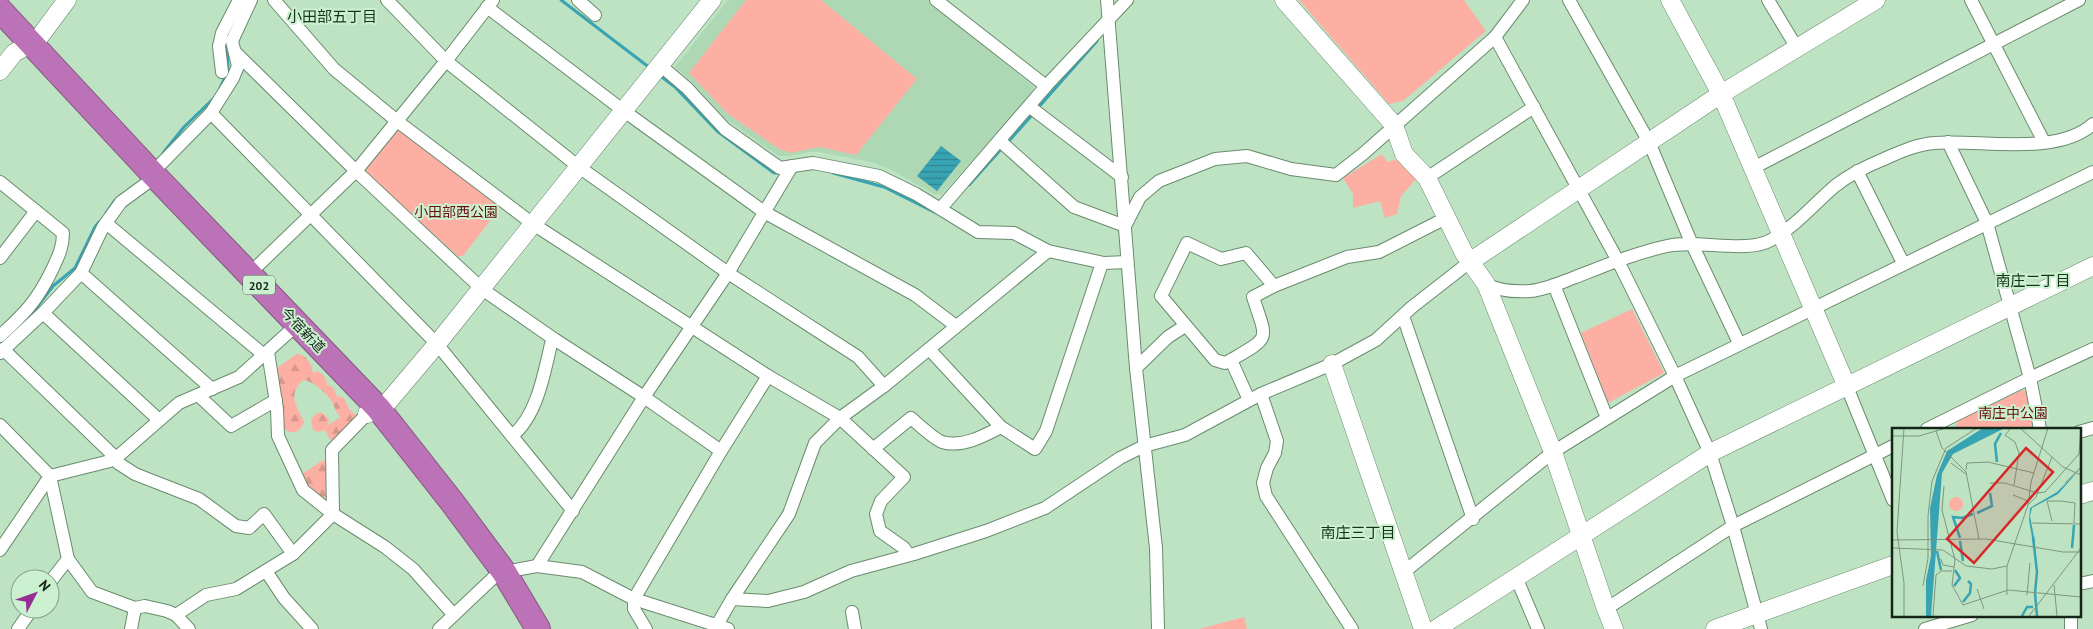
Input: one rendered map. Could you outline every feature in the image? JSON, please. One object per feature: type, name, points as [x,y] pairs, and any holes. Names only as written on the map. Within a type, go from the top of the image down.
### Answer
[{"type":"highway","name":"今宿新道","points":[[0,10],[27,46],[372,412],[444,509],[498,575],[538,629]]},
{"type":"highway","name":"今宿新道","points":[[0,25],[27,46]]},
{"type":"highway","name":"今宿新道","points":[[246,277],[290,331],[372,412]]},
{"type":"highway","name":"今宿新道","points":[[498,575],[524,629]]},
{"type":"street","points":[[0,71],[14,53],[38,39],[67,0]]},
{"type":"street","points":[[222,72],[219,46],[222,33],[239,0]]},
{"type":"street","points":[[251,0],[232,41],[238,66],[211,113],[150,178],[121,202],[106,223],[80,274],[43,313],[2,351],[116,458],[118,463],[135,474],[199,499],[236,526],[249,528],[264,514],[293,554]]},
{"type":"street","points":[[274,0],[334,69],[397,121],[533,224],[768,376],[840,418],[904,477],[881,501],[876,514],[880,532],[904,548],[909,556]]},
{"type":"street","points":[[387,0],[446,61],[579,166],[728,273],[858,357],[884,386]]},
{"type":"street","points":[[578,0],[595,15]]},
{"type":"street","points":[[176,615],[206,595],[236,589],[293,554],[333,514],[332,450],[372,412],[388,402],[437,344],[712,0]]},
{"type":"street","points":[[936,0],[1046,86]]},
{"type":"street","points":[[1107,0],[1136,368],[1156,548],[1158,629]]},
{"type":"street","points":[[945,211],[1035,110],[1046,86],[1127,0]]},
{"type":"street","points":[[1284,0],[1394,125],[1404,154],[1427,178],[1464,254],[1486,284],[1553,452],[1614,629]]},
{"type":"street","points":[[1125,226],[1140,197],[1159,181],[1216,159],[1247,156],[1291,169],[1336,175],[1364,153],[1495,36],[1523,0]]},
{"type":"street","points":[[1569,0],[1649,142],[1691,242],[1739,343]]},
{"type":"street","points":[[1670,0],[1721,94],[1814,307],[1892,498]]},
{"type":"street","points":[[1768,0],[1797,48]]},
{"type":"street","points":[[1972,0],[2044,142]]},
{"type":"street","points":[[1753,168],[2079,0]]},
{"type":"street","points":[[732,599],[768,601],[804,592],[851,571],[909,556],[986,531],[1045,508],[1120,458],[1144,446],[1185,435],[1261,394],[1332,364],[1376,340],[1470,261],[1721,94],[1871,1]]},
{"type":"street","points":[[246,277],[356,171],[446,61],[490,3],[624,111],[764,212],[915,295],[956,326]]},
{"type":"street","points":[[1495,36],[1618,261],[1675,376],[1710,453],[1733,526],[1759,621]]},
{"type":"street","points":[[234,52],[356,171],[482,289],[554,339],[644,397],[721,452]]},
{"type":"street","points":[[656,70],[687,88],[725,129],[780,168],[813,163],[879,176],[945,211],[978,232],[1014,233],[1048,251],[1102,263],[1127,262]]},
{"type":"street","points":[[1427,178],[1534,107]]},
{"type":"street","points":[[1035,110],[1122,177]]},
{"type":"street","points":[[211,113],[437,344],[573,510]]},
{"type":"street","points":[[1486,284],[1497,290],[1531,291],[1554,285],[1618,261],[1667,246],[1691,242],[1743,245],[1762,244],[1799,220],[1836,186],[1857,171],[1904,150],[1932,143],[1948,142],[2012,145],[2044,142],[2075,136],[2093,124]]},
{"type":"street","points":[[1948,142],[1987,223],[2030,378],[2040,428]]},
{"type":"street","points":[[1004,145],[1074,207],[1125,226]]},
{"type":"street","points":[[538,566],[644,397],[728,273],[792,166]]},
{"type":"street","points":[[1857,171],[1903,264]]},
{"type":"street","points":[[1404,572],[1553,452],[1675,376],[1739,343],[2093,172]]},
{"type":"street","points":[[0,182],[63,233],[63,246],[38,297],[0,336]]},
{"type":"street","points":[[0,258],[36,211]]},
{"type":"street","points":[[1274,286],[1246,254],[1221,259],[1187,243],[1161,296],[1184,326],[1215,360],[1225,363],[1261,342],[1265,332],[1253,297],[1274,286],[1348,257],[1379,252],[1446,218]]},
{"type":"street","points":[[106,223],[266,353],[276,400],[278,436],[303,490],[333,514],[385,547],[413,569],[454,614]]},
{"type":"street","points":[[439,629],[498,575],[538,566],[582,572],[634,599],[722,627],[732,599],[789,514],[815,443],[840,418],[884,386],[1048,251]]},
{"type":"street","points":[[929,349],[1001,427],[1035,449],[1049,422],[1102,263]]},
{"type":"street","points":[[1436,629],[1710,453],[1847,388],[2093,266]]},
{"type":"street","points":[[80,274],[212,389]]},
{"type":"street","points":[[1554,285],[1607,418]]},
{"type":"street","points":[[43,313],[159,420]]},
{"type":"street","points":[[1403,316],[1472,519]]},
{"type":"street","points":[[1136,368],[1168,337],[1184,326]]},
{"type":"street","points":[[0,550],[50,476],[116,458],[179,403],[239,377],[290,331]]},
{"type":"street","points":[[512,436],[522,428],[532,411],[554,339]]},
{"type":"street","points":[[1929,428],[2093,349]]},
{"type":"street","points":[[1231,360],[1249,400]]},
{"type":"street","points":[[1332,364],[1423,629]]},
{"type":"street","points":[[646,629],[634,609],[634,599],[768,376]]},
{"type":"street","points":[[1261,394],[1277,442],[1275,453],[1267,468],[1263,483],[1266,496],[1352,629]]},
{"type":"street","points":[[198,395],[231,426],[276,400]]},
{"type":"street","points":[[873,449],[911,418],[942,442],[964,442],[980,438],[1001,427]]},
{"type":"street","points":[[2080,432],[2093,428]]},
{"type":"street","points":[[2,432],[50,476],[68,559],[92,592],[135,608],[145,606],[176,615],[189,629]]},
{"type":"street","points":[[1606,609],[1733,526],[1892,446]]},
{"type":"street","points":[[2080,495],[2093,491]]},
{"type":"street","points":[[60,569],[68,559]]},
{"type":"street","points":[[1715,629],[1759,621],[1892,565]]},
{"type":"street","points":[[266,571],[284,598],[312,629]]},
{"type":"street","points":[[1516,577],[1538,629]]},
{"type":"street","points":[[2080,584],[2093,580]]},
{"type":"street","points":[[131,629],[135,608]]},
{"type":"street","points":[[852,612],[855,629]]},
{"type":"street","points":[[1928,625],[1968,616]]},
{"type":"street","points":[[2071,616],[2072,629]]},
{"type":"shaded area","points":[[728,0],[928,0],[1034,87],[1032,94],[941,195],[934,194],[890,169],[871,162],[819,152],[778,156],[725,118],[694,84],[675,67]]},
{"type":"green space","points":[[746,0],[821,0],[917,79],[856,155],[819,147],[791,153],[779,149],[728,114],[689,73]]},
{"type":"green space","points":[[1299,0],[1464,0],[1486,31],[1403,101],[1389,104]]},
{"type":"green space","name":"小田部西公園","points":[[400,129],[495,203],[495,214],[463,256],[458,256],[366,174],[365,166],[395,131]]},
{"type":"green space","points":[[1382,154],[1387,162],[1398,159],[1416,179],[1401,196],[1397,214],[1385,218],[1380,201],[1353,208],[1353,194],[1343,178]]},
{"type":"green space","points":[[1632,309],[1664,373],[1608,403],[1581,333]]},
{"type":"green space","points":[[297,354],[308,360],[313,373],[317,371],[323,375],[327,385],[333,387],[337,396],[344,398],[349,409],[357,416],[357,421],[333,441],[325,430],[318,432],[313,430],[311,419],[321,412],[329,419],[328,425],[341,417],[325,393],[307,381],[303,380],[295,391],[294,396],[304,422],[302,426],[295,432],[289,432],[282,427],[278,367]]},
{"type":"green space","name":"南庄中公園","points":[[2022,390],[2027,392],[2033,428],[1955,428],[1958,421]]},
{"type":"green space","points":[[326,460],[328,496],[322,499],[306,488],[302,474]]},
{"type":"green space","points":[[1244,617],[1247,629],[1199,629]]},
{"type":"water","points":[[941,146],[961,161],[937,191],[917,176]]},
{"type":"waterway","points":[[561,0],[650,68]]},
{"type":"waterway","points":[[1037,109],[1097,41]]},
{"type":"waterway","points":[[220,88],[228,70],[227,43]]},
{"type":"waterway","points":[[659,75],[675,87],[717,131],[774,173],[778,173]]},
{"type":"waterway","points":[[163,153],[184,127],[213,99]]},
{"type":"waterway","points":[[1007,143],[1033,114]]},
{"type":"waterway","points":[[969,185],[1003,147]]},
{"type":"waterway","points":[[833,173],[884,187],[934,212]]},
{"type":"waterway","points":[[106,213],[115,200]]},
{"type":"waterway","points":[[33,312],[53,286],[75,268],[99,222]]},
{"type":"district","name":"小田部五丁目","points":[[332,16]]},
{"type":"district","name":"南庄二丁目","points":[[2033,280]]},
{"type":"district","name":"南庄三丁目","points":[[1358,532]]}]
